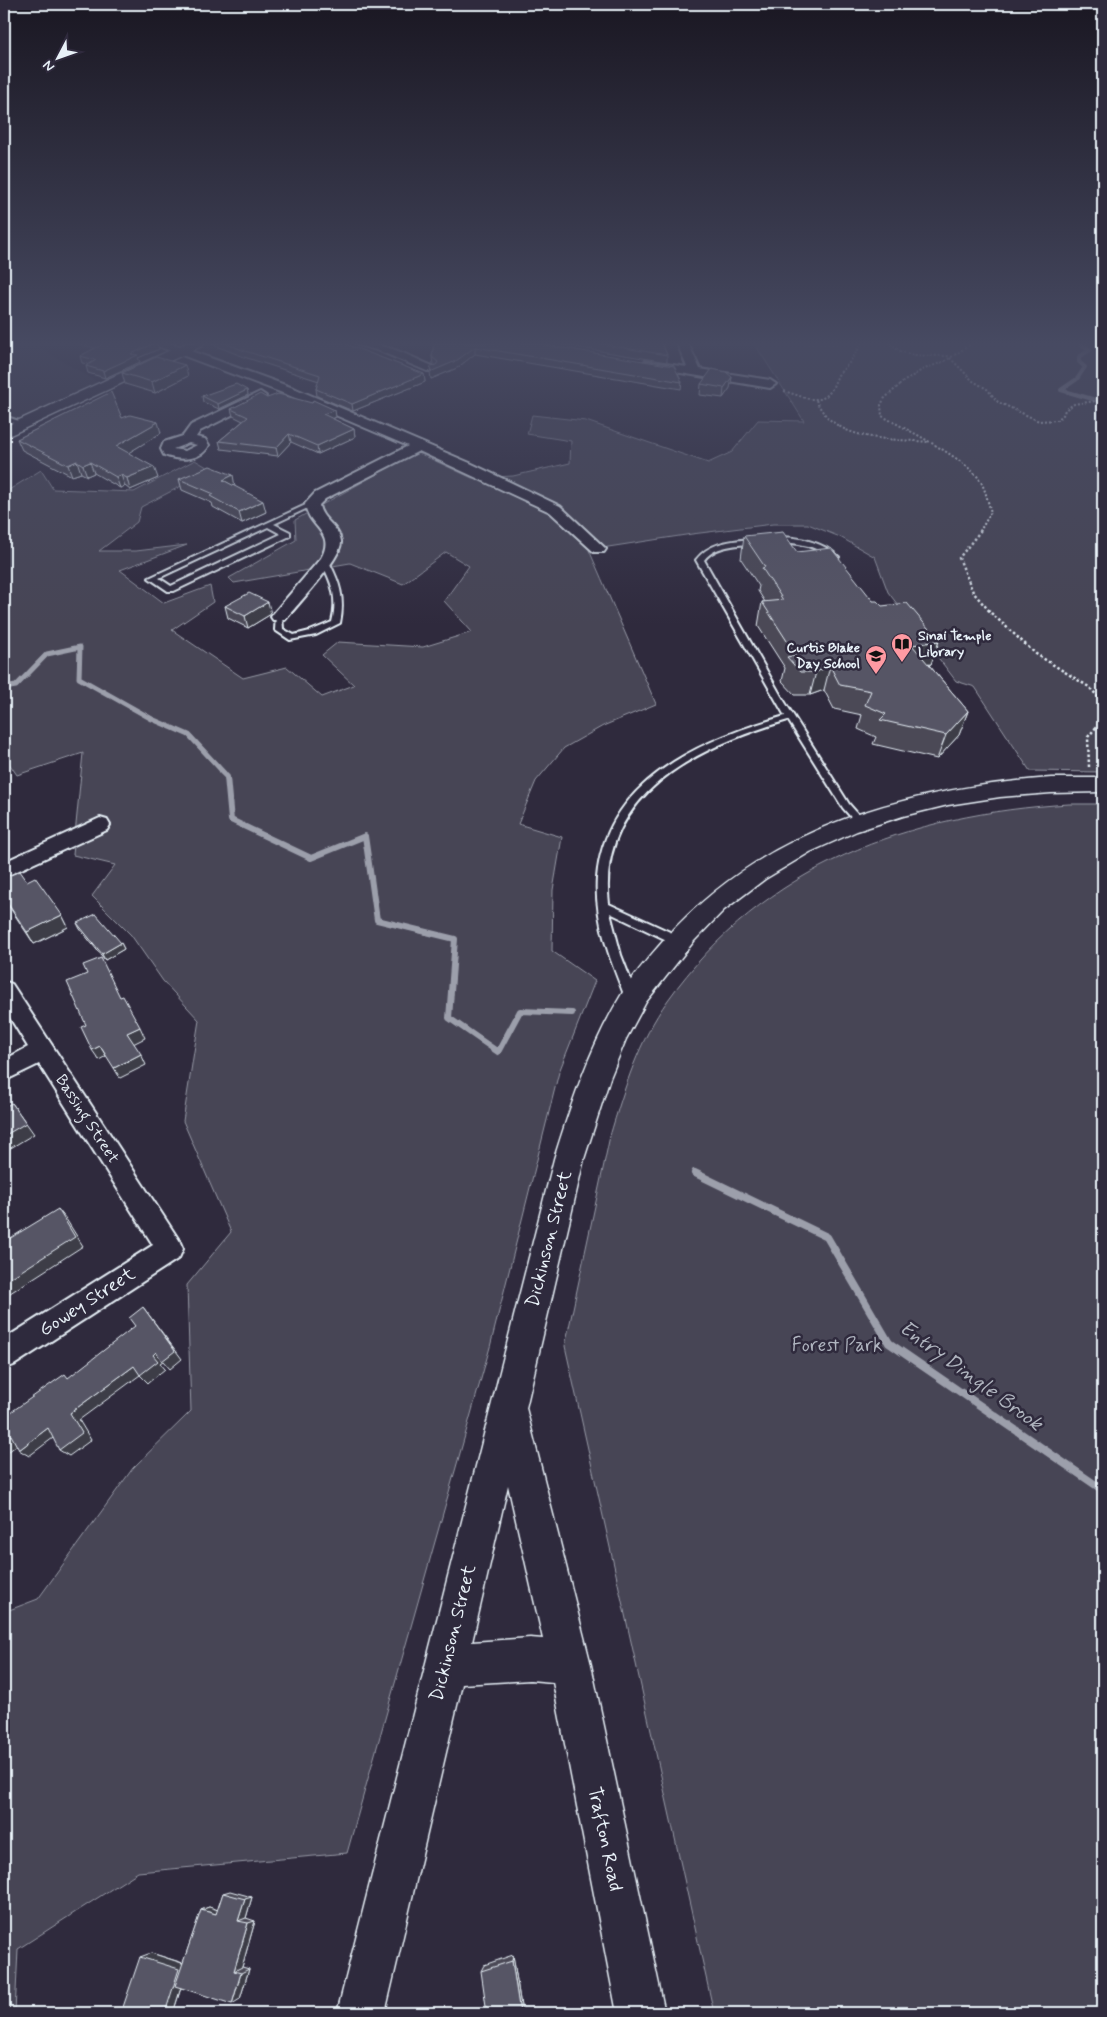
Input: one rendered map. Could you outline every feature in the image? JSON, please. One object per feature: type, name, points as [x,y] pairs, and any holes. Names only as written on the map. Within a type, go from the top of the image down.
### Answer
[{"type":"main road","name":"Dickinson Street","points":[[361,2013],[571,1151],[596,1073],[632,1000],[679,941],[714,904],[749,878],[798,849],[859,821],[922,803],[970,793],[1023,787],[1097,785]]},
{"type":"main road","name":"Trafton Road","points":[[508,1405],[570,1665],[641,2013]]},
{"type":"main road","points":[[445,1665],[544,1660],[570,1665]]},
{"type":"street","points":[[397,437],[465,466],[555,510],[599,549]]},
{"type":"street","points":[[279,617],[331,554],[335,541],[314,513],[312,504],[320,496],[418,446]]},
{"type":"street","points":[[4,870],[100,824]]},
{"type":"street","name":"Bassing Street","points":[[4,990],[170,1249]]},
{"type":"street","points":[[4,1071],[43,1050]]},
{"type":"street","name":"Gowey Street","points":[[4,1355],[170,1249]]},
{"type":"lane","points":[[268,524],[288,534],[171,589],[153,578],[251,531],[312,504]]},
{"type":"lane","points":[[841,562],[827,550],[809,543],[766,539],[721,546],[704,553],[700,560],[790,717],[846,806],[859,821]]},
{"type":"lane","points":[[279,617],[279,630],[293,638],[313,633],[336,623],[341,605],[336,581],[325,562]]},
{"type":"lane","points":[[632,1000],[618,965],[607,927],[604,906],[602,877],[612,833],[634,798],[673,766],[713,743],[735,733],[790,717]]},
{"type":"lane","points":[[604,906],[679,941]]},
{"type":"path","points":[[876,437],[931,443]]},
{"type":"path","points":[[920,437],[963,464],[981,482],[990,512],[984,526],[959,558],[973,592],[991,613],[1018,639],[1036,654],[1089,687],[1103,702]]},
{"type":"path","points":[[1097,785],[1088,737],[1103,719]]},
{"type":"green space","points":[[547,437],[633,437],[708,463],[732,452],[744,437],[1103,437],[1103,772],[1030,771],[975,687],[956,681],[888,592],[875,557],[840,537],[808,524],[773,524],[589,550],[656,704],[603,726],[564,748],[536,781],[518,824],[562,837],[553,890],[552,951],[595,981],[559,1072],[490,1347],[347,1853],[138,1872],[18,1949],[15,2013],[4,2013],[4,1612],[38,1599],[133,1468],[191,1411],[187,1285],[231,1232],[183,1121],[199,1020],[163,981],[131,935],[92,896],[115,865],[73,855],[83,753],[17,775],[4,756],[4,493],[41,470],[53,489],[134,492],[195,460],[212,470],[141,507],[137,522],[99,551],[136,551],[187,545],[120,570],[164,603],[210,586],[213,602],[172,630],[243,678],[287,667],[322,697],[354,685],[322,655],[338,642],[423,647],[472,632],[444,601],[469,566],[446,552],[403,584],[350,563],[234,583],[229,578],[296,540],[295,520],[416,452],[472,478],[513,476],[570,463],[571,441]]},
{"type":"green space","name":"Forest Park","points":[[1069,804],[1103,804],[1103,2013],[714,2013],[565,1346],[610,1136],[633,1065],[658,1015],[706,953],[749,914],[795,881],[844,855],[897,835],[952,820],[1010,810]]},
{"type":"building","points":[[21,437],[132,437],[116,446],[154,467],[127,478],[121,475],[116,477],[90,462],[83,465],[77,461],[68,465],[17,439]]},
{"type":"building","points":[[224,437],[286,437],[276,448],[219,441]]},
{"type":"building","points":[[296,437],[336,437],[317,446]]},
{"type":"building","points":[[210,466],[233,475],[223,480],[263,501],[239,512],[210,496],[214,494],[179,479]]},
{"type":"building","points":[[783,532],[797,552],[831,548],[873,601],[877,601],[882,606],[907,603],[939,641],[912,645],[968,711],[946,735],[880,720],[886,714],[865,705],[871,691],[840,685],[830,666],[816,672],[800,672],[787,657],[796,655],[762,602],[783,600],[762,568],[765,567],[744,536]]},
{"type":"building","points":[[249,593],[268,602],[245,616],[225,606]]},
{"type":"building","points":[[20,871],[27,881],[35,877],[62,915],[27,932],[4,898],[4,878]]},
{"type":"building","points":[[96,914],[121,943],[102,954],[77,923]]},
{"type":"building","points":[[101,958],[120,997],[123,996],[140,1027],[127,1033],[141,1054],[114,1068],[100,1046],[92,1050],[81,1027],[86,1025],[67,982],[87,974],[83,965]]},
{"type":"building","points":[[12,1103],[26,1123],[4,1136],[4,1107]]},
{"type":"building","points":[[58,1209],[75,1237],[4,1282],[4,1242]]},
{"type":"building","points":[[143,1307],[175,1351],[162,1361],[156,1352],[153,1355],[158,1361],[140,1375],[134,1366],[70,1413],[82,1433],[59,1450],[48,1428],[19,1450],[11,1435],[4,1440],[4,1417],[65,1374],[68,1378],[135,1326],[129,1318]]},
{"type":"building","points":[[223,1893],[245,1899],[238,1921],[248,1923],[234,1971],[241,1973],[232,2004],[175,1986],[201,1910],[216,1914]]},
{"type":"building","points":[[140,1957],[179,1969],[165,2013],[121,2013]]},
{"type":"building","points":[[512,1961],[520,2013],[487,2013],[481,1971]]},
{"type":"waterway","name":"Entry Dingle Brook","points":[[4,688],[16,686],[47,654],[80,647],[79,678],[152,719],[189,735],[224,773]]},
{"type":"waterway","name":"Entry Dingle Brook","points":[[222,772],[227,777],[231,820],[311,858],[365,836],[377,920],[455,939],[449,1018],[498,1052],[520,1011],[572,1013]]},
{"type":"waterway","name":"Entry Dingle Brook","points":[[695,1173],[827,1237],[889,1343],[1103,1490]]},
{"type":"place","name":"Sinai Temple Library","points":[[902,663]]},
{"type":"place","name":"Curtis Blake Day School","points":[[876,675]]}]
